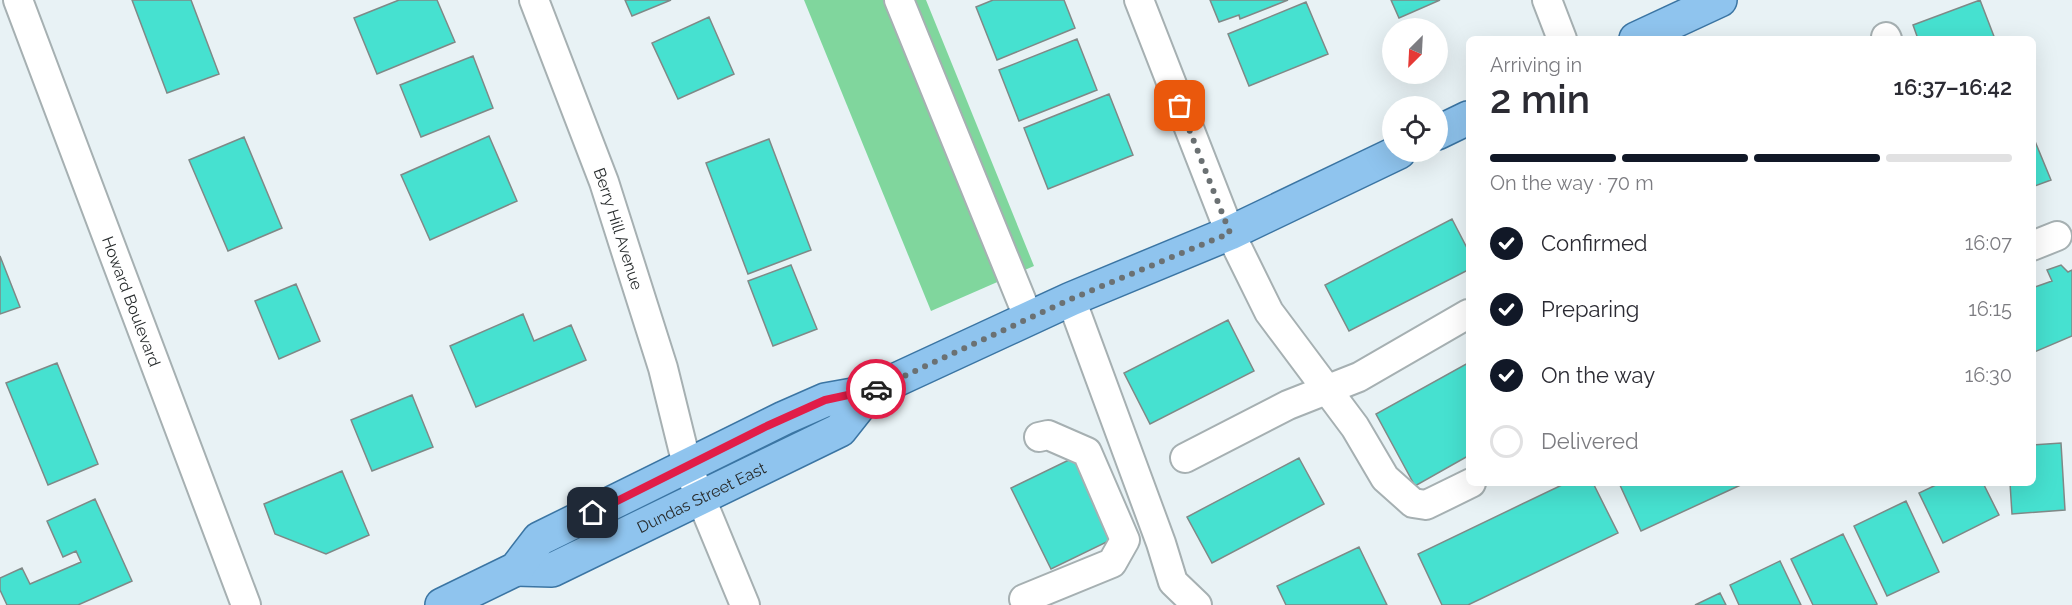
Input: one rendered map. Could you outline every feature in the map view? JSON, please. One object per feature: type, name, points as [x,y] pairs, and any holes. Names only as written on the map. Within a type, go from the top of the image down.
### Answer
[{"type":"main road","points":[[1642,36],[1720,0]]},
{"type":"main road","points":[[1448,128],[1466,119]]},
{"type":"main road","name":"Dundas Street East","points":[[442,605],[516,569],[539,540],[687,465],[825,400],[870,392],[1071,299],[1230,233],[1382,160]]},
{"type":"main road","name":"Dundas Street East","points":[[516,569],[552,570],[840,429],[870,392]]},
{"type":"street","name":"Howard Boulevard","points":[[18,0],[246,605]]},
{"type":"street","name":"Berry Hill Avenue","points":[[534,0],[604,182],[663,368],[687,465],[745,605]]},
{"type":"street","points":[[898,0],[1029,319]]},
{"type":"street","points":[[1139,0],[1230,233],[1269,312],[1301,358],[1355,427],[1385,478],[1413,503],[1426,505],[1466,485]]},
{"type":"street","points":[[1547,0],[1561,36]]},
{"type":"street","points":[[1071,299],[1161,543],[1173,582],[1197,605]]},
{"type":"street","points":[[1185,458],[1288,405],[1359,376],[1466,315]]},
{"type":"street","points":[[1024,599],[1112,563],[1125,540],[1087,453],[1048,435],[1039,437]]},
{"type":"green space","points":[[804,0],[926,0],[1034,266],[931,311]]},
{"type":"building","points":[[132,0],[191,0],[219,74],[167,93]]},
{"type":"building","points":[[399,0],[437,0],[455,42],[377,74],[354,18]]},
{"type":"building","points":[[625,0],[671,0],[632,16]]},
{"type":"building","points":[[993,0],[1064,0],[1075,28],[997,60],[976,7]]},
{"type":"building","points":[[1210,0],[1288,0],[1240,19],[1239,15],[1219,22]]},
{"type":"building","points":[[1391,0],[1440,0],[1399,18]]},
{"type":"building","points":[[1980,0],[1994,36],[1917,36],[1913,25]]},
{"type":"building","points":[[1306,2],[1328,54],[1249,86],[1228,34]]},
{"type":"building","points":[[709,17],[734,74],[678,99],[652,43]]},
{"type":"building","points":[[1077,39],[1097,90],[1019,121],[999,70]]},
{"type":"building","points":[[473,56],[493,108],[421,137],[400,85]]},
{"type":"building","points":[[1109,94],[1133,155],[1048,189],[1024,128]]},
{"type":"building","points":[[489,136],[517,201],[430,240],[401,175]]},
{"type":"building","points":[[244,137],[282,228],[228,251],[189,160]]},
{"type":"building","points":[[769,139],[811,250],[748,274],[706,163]]},
{"type":"building","points":[[2036,144],[2051,180],[2036,186]]},
{"type":"building","points":[[1452,219],[1466,246],[1466,271],[1349,331],[1325,285]]},
{"type":"building","points":[[0,256],[20,307],[0,314]]},
{"type":"building","points":[[791,265],[817,329],[773,346],[748,281]]},
{"type":"building","points":[[2061,265],[2068,272],[2072,270],[2072,336],[2036,351],[2036,287],[2052,281],[2047,270]]},
{"type":"building","points":[[296,284],[320,341],[279,359],[255,301]]},
{"type":"building","points":[[523,314],[534,341],[571,325],[586,360],[476,407],[450,346]]},
{"type":"building","points":[[1228,320],[1254,371],[1150,424],[1124,373]]},
{"type":"building","points":[[57,363],[98,464],[48,485],[6,383]]},
{"type":"building","points":[[1466,364],[1466,457],[1415,486],[1376,414]]},
{"type":"building","points":[[412,395],[433,447],[372,471],[351,420]]},
{"type":"building","points":[[2061,443],[2065,510],[2012,514],[2010,486],[2036,486],[2036,445]]},
{"type":"building","points":[[1077,456],[1117,537],[1051,569],[1011,488]]},
{"type":"building","points":[[1299,458],[1324,504],[1212,563],[1187,517]]},
{"type":"building","points":[[342,471],[369,535],[326,554],[275,534],[264,504]]},
{"type":"building","points":[[1560,486],[1594,486],[1618,533],[1468,605],[1442,605],[1418,554]]},
{"type":"building","points":[[1620,486],[1738,486],[1641,531]]},
{"type":"building","points":[[1934,486],[1984,486],[1999,515],[1943,543],[1919,493]]},
{"type":"building","points":[[95,499],[132,581],[78,605],[7,605],[0,590],[0,578],[22,568],[30,584],[81,562],[76,551],[63,557],[47,521]]},
{"type":"building","points":[[1906,501],[1939,572],[1887,596],[1854,526]]},
{"type":"building","points":[[1843,534],[1877,604],[1813,605],[1791,559]]},
{"type":"building","points":[[1359,547],[1387,605],[1286,605],[1277,586]]},
{"type":"building","points":[[1780,561],[1801,605],[1739,605],[1730,585]]},
{"type":"building","points":[[1720,593],[1726,605],[1695,605]]},
{"type":"way so far","points":[[876,389],[1071,299],[1230,233],[1180,106]]},
{"type":"route","points":[[593,513],[767,426],[825,400],[876,389]]}]
